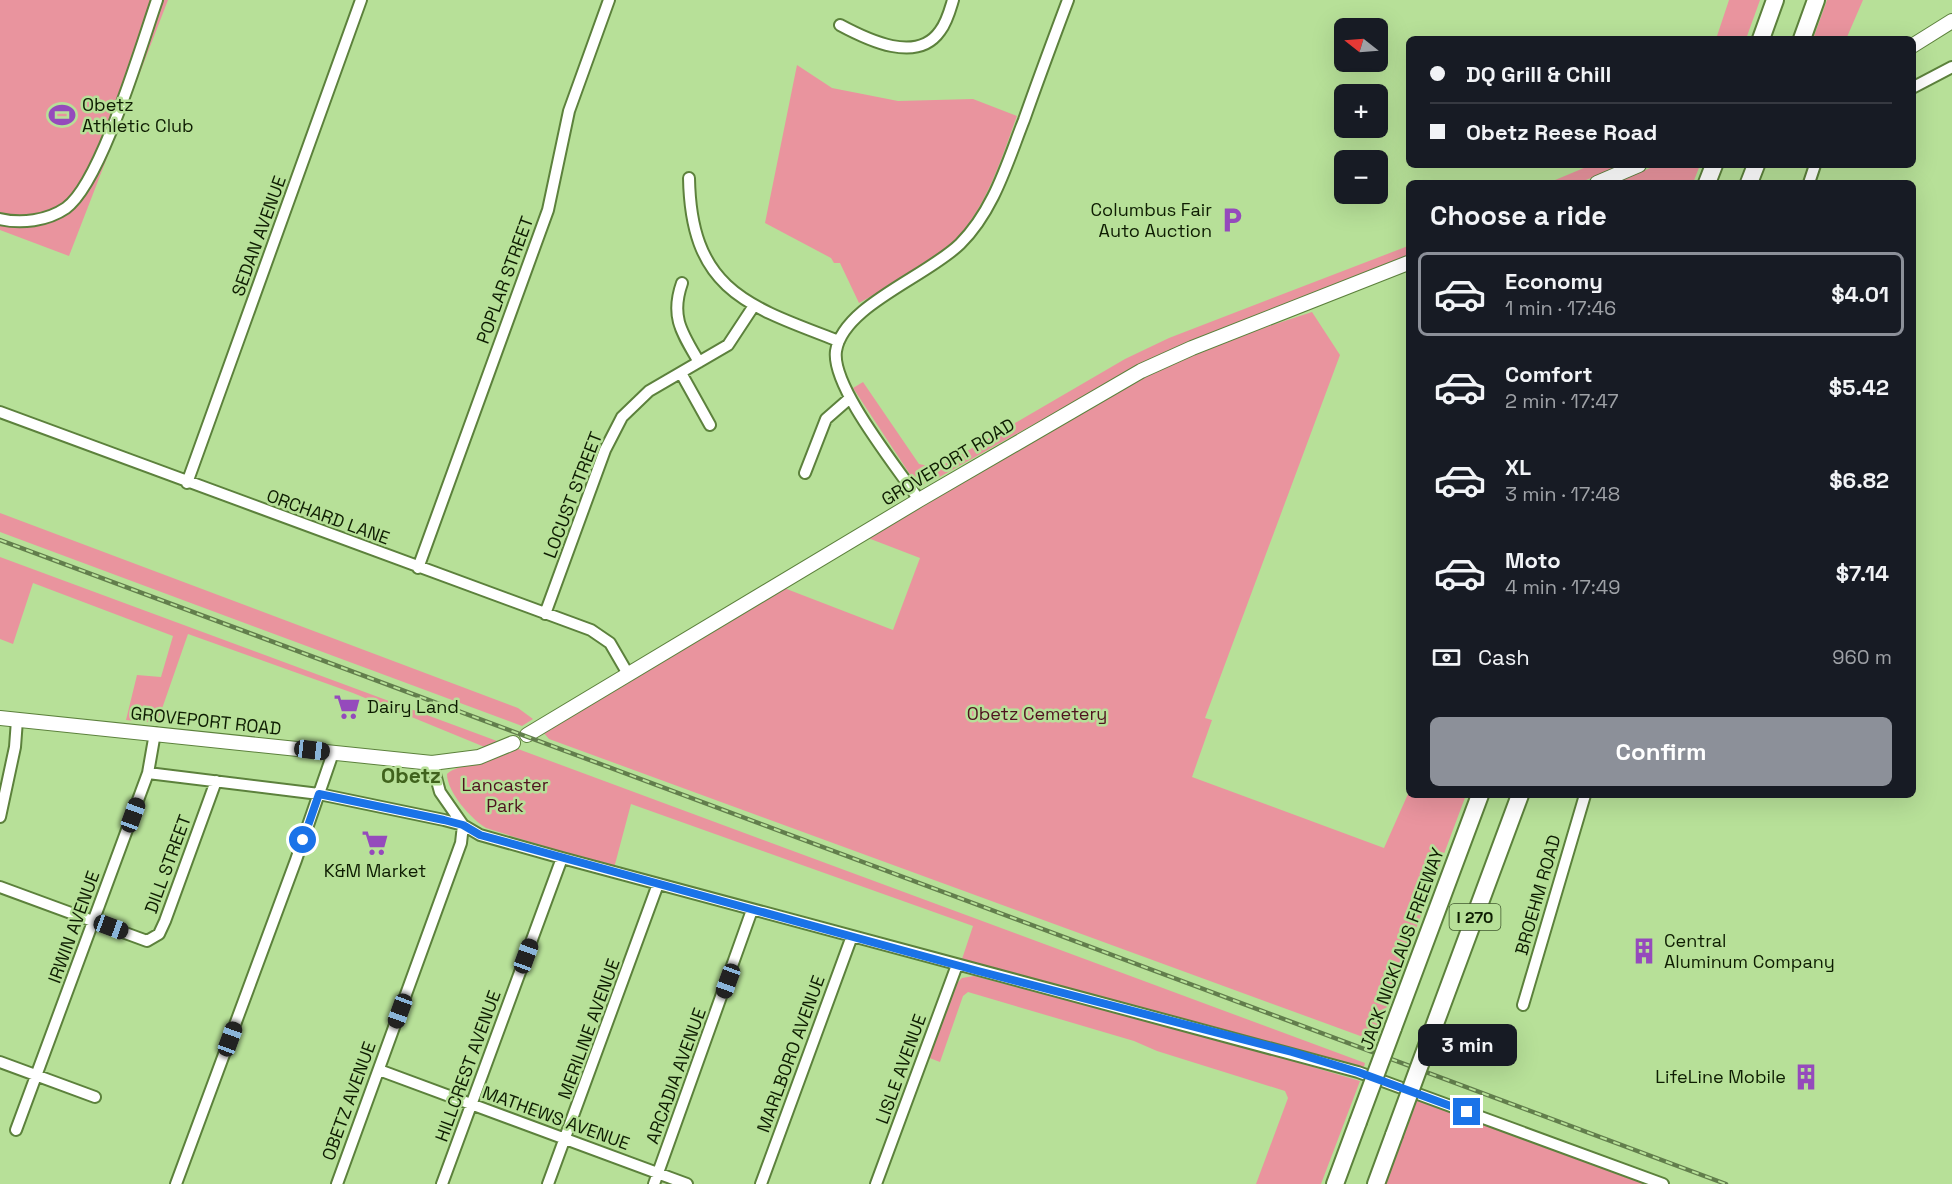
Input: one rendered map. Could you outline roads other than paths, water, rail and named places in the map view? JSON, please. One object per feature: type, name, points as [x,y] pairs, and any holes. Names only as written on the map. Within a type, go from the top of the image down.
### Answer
[{"type":"highway","points":[[1762,36],[1775,0]]},
{"type":"highway","points":[[1803,36],[1816,0]]},
{"type":"highway","name":"JACK NICKLAUS FREEWAY","points":[[1335,1184],[1479,798]]},
{"type":"highway","name":"I 270","points":[[1376,1184],[1519,798]]},
{"type":"main road","points":[[1916,43],[1952,21]]},
{"type":"main road","points":[[1604,180],[1633,168]]},
{"type":"main road","name":"GROVEPORT ROAD","points":[[527,735],[919,500],[1085,403],[1172,356],[1406,263]]},
{"type":"main road","name":"GROVEPORT ROAD","points":[[0,718],[432,763],[480,757],[513,743]]},
{"type":"street","points":[[0,219],[15,222],[46,217],[66,208],[81,193],[97,166],[157,0]]},
{"type":"street","name":"SEDAN AVENUE","points":[[187,483],[361,0]]},
{"type":"street","name":"POPLAR STREET","points":[[418,568],[548,210],[566,123],[609,0]]},
{"type":"street","points":[[840,25],[866,39],[901,47],[920,46],[935,37],[941,30],[953,0]]},
{"type":"street","points":[[919,500],[850,398],[836,366],[839,340],[856,315],[940,261],[960,243],[983,216],[1002,178],[1068,0]]},
{"type":"street","points":[[1916,86],[1952,67]]},
{"type":"street","points":[[689,177],[692,225],[704,255],[720,279],[753,307],[839,340]]},
{"type":"street","points":[[682,283],[675,307],[678,319],[699,362]]},
{"type":"street","name":"LOCUST STREET","points":[[545,614],[613,434],[635,403],[728,345],[753,307]]},
{"type":"street","points":[[681,373],[711,425]]},
{"type":"street","points":[[805,473],[826,419],[850,398]]},
{"type":"street","name":"ORCHARD LANE","points":[[0,412],[601,635],[610,643],[628,675]]},
{"type":"street","points":[[0,817],[15,747],[17,720]]},
{"type":"street","name":"IRWIN AVENUE","points":[[16,1130],[148,773],[155,734]]},
{"type":"street","points":[[176,1184],[333,753]]},
{"type":"street","points":[[432,763],[440,792],[463,825]]},
{"type":"street","points":[[148,773],[319,794],[463,825],[480,835],[561,858],[1358,1072],[1663,1184]]},
{"type":"street","name":"DILL STREET","points":[[0,887],[147,941],[159,934],[216,781]]},
{"type":"street","name":"BROEHM ROAD","points":[[1523,1005],[1584,798]]},
{"type":"street","name":"OBETZ AVENUE","points":[[337,1184],[461,843],[463,825]]},
{"type":"street","name":"HILLCREST AVENUE","points":[[442,1184],[561,858]]},
{"type":"street","name":"MERILINE AVENUE","points":[[548,1184],[658,884]]},
{"type":"street","name":"ARCADIA AVENUE","points":[[656,1179],[752,910]]},
{"type":"street","name":"MARLBORO AVENUE","points":[[761,1184],[852,936]]},
{"type":"street","name":"LISLE AVENUE","points":[[876,1184],[957,965]]},
{"type":"street","points":[[0,1062],[95,1097]]},
{"type":"street","name":"MATHEWS AVENUE","points":[[379,1070],[565,1139],[656,1179],[687,1184]]},
{"type":"railway","points":[[0,540],[1726,1184]]},
{"type":"place","name":"Obetz Athletic Club","points":[[62,115]]},
{"type":"place","name":"Columbus Fair Auto Auction","points":[[1232,220]]},
{"type":"place","name":"Dairy Land","points":[[347,707]]},
{"type":"place","name":"K&M Market","points":[[375,843]]},
{"type":"place","name":"Central Aluminum Company","points":[[1644,951]]},
{"type":"place","name":"LifeLine Mobile","points":[[1806,1077]]},
{"type":"district","name":"Obetz","points":[[411,776]]},
{"type":"park label","name":"Obetz Cemetery","points":[[1037,714]]},
{"type":"park label","name":"Lancaster Park","points":[[505,795]]}]
